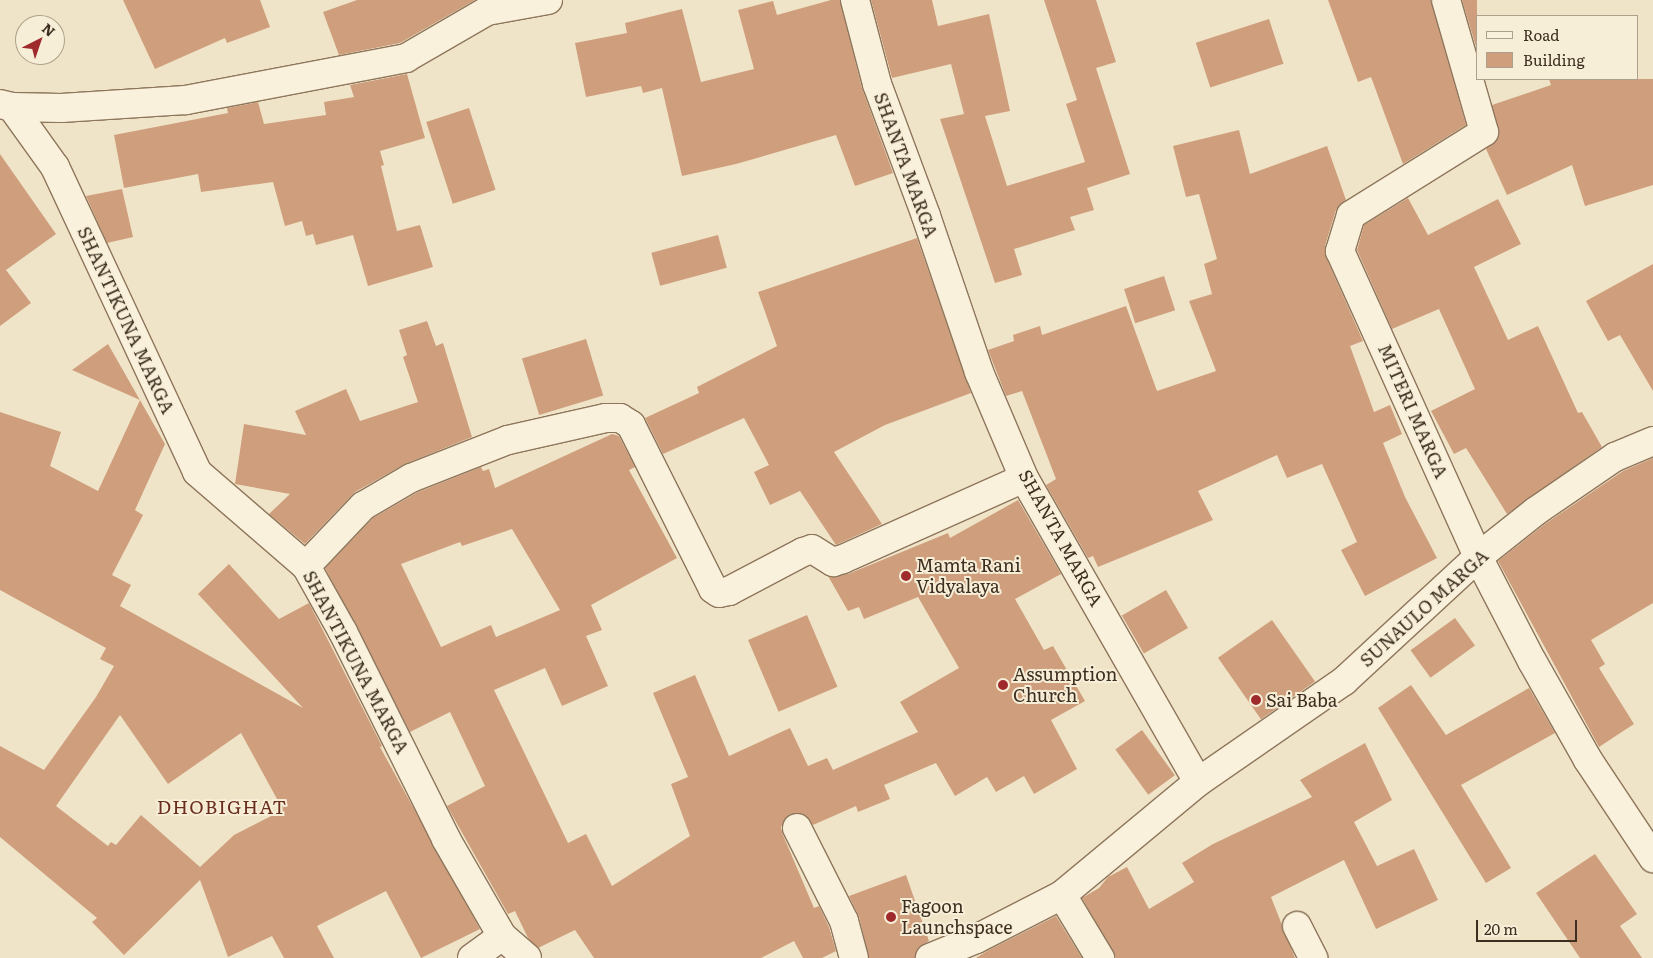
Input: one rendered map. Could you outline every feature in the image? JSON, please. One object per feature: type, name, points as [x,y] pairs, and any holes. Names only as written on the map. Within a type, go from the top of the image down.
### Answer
[{"type":"street","points":[[6,105],[61,108],[186,100],[406,58],[483,6],[548,0]]},
{"type":"street","name":"SHANTA MARGA","points":[[855,0],[877,84],[926,216],[979,372],[1024,478],[1198,782]]},
{"type":"street","name":"MITERI MARGA","points":[[1446,0],[1484,132],[1351,215],[1340,251],[1478,557],[1532,661],[1588,760],[1653,858]]},
{"type":"street","name":"SHANTIKUNA MARGA","points":[[6,105],[54,167],[197,472],[306,566],[343,632],[446,839],[502,936],[527,958]]},
{"type":"street","points":[[306,566],[363,506],[411,478],[508,440],[606,418],[620,418],[631,425],[713,589],[719,593],[729,592],[812,549],[833,562],[843,559],[1024,478]]},
{"type":"street","name":"SUNAULO MARGA","points":[[1198,782],[1344,681],[1478,557],[1615,457],[1653,441]]},
{"type":"street","points":[[930,958],[976,939],[1062,895],[1198,782]]},
{"type":"street","points":[[797,828],[844,922],[854,958]]},
{"type":"street","points":[[1062,895],[1100,958]]},
{"type":"street","points":[[1297,926],[1313,958]]},
{"type":"street","points":[[472,958],[502,936]]},
{"type":"building","points":[[123,0],[260,0],[270,27],[227,43],[225,38],[155,69]]},
{"type":"building","points":[[357,0],[475,0],[400,43],[339,55],[323,12]]},
{"type":"building","points":[[831,0],[840,0],[862,88],[893,173],[855,186],[836,135],[736,164],[682,176],[662,88],[643,93],[641,86],[586,97],[575,43],[627,33],[625,23],[682,9],[701,82],[754,69],[738,10],[773,1],[777,15]]},
{"type":"building","points":[[871,0],[932,0],[938,26],[989,14],[1010,111],[985,116],[1007,186],[1085,162],[1066,104],[1077,100],[1044,0],[1096,0],[1116,62],[1096,68],[1130,174],[1087,188],[1094,210],[1070,217],[1075,230],[1014,249],[1022,275],[995,283],[940,119],[964,114],[951,64],[892,78]]},
{"type":"building","points":[[1328,0],[1431,0],[1466,125],[1403,164],[1371,77],[1358,82]]},
{"type":"building","points":[[1462,0],[1477,0],[1476,47]]},
{"type":"building","points":[[1269,19],[1284,64],[1210,87],[1196,43]]},
{"type":"building","points":[[407,74],[425,138],[380,151],[384,165],[381,166],[397,231],[420,225],[433,267],[368,286],[353,235],[316,245],[313,234],[306,236],[302,221],[285,226],[273,182],[201,192],[198,174],[124,188],[114,135],[228,113],[227,108],[258,102],[264,124],[326,115],[324,102],[354,97],[350,85]]},
{"type":"building","points":[[1653,79],[1653,185],[1585,206],[1572,165],[1507,195],[1486,149],[1499,137],[1492,105],[1551,85],[1549,80]]},
{"type":"building","points":[[469,108],[496,190],[453,204],[426,122]]},
{"type":"building","points":[[1239,130],[1250,174],[1327,146],[1346,200],[1336,210],[1325,246],[1326,257],[1363,341],[1350,346],[1374,412],[1390,405],[1402,434],[1383,443],[1405,497],[1437,558],[1365,596],[1341,550],[1357,542],[1322,464],[1287,478],[1277,455],[1198,491],[1213,520],[1098,567],[1093,556],[1088,558],[1046,485],[1056,479],[1022,391],[1006,396],[988,350],[1014,341],[1013,335],[1040,326],[1042,335],[1126,306],[1157,391],[1216,371],[1189,301],[1212,294],[1204,264],[1217,259],[1199,194],[1186,197],[1173,146]]},
{"type":"building","points":[[0,154],[56,234],[6,270],[31,303],[0,326]]},
{"type":"building","points":[[122,189],[133,237],[107,243],[86,196]]},
{"type":"building","points":[[1408,198],[1428,235],[1498,199],[1521,244],[1474,267],[1508,340],[1538,326],[1578,413],[1582,412],[1602,447],[1507,514],[1466,448],[1454,454],[1431,411],[1475,389],[1439,309],[1392,329],[1357,250],[1364,225]]},
{"type":"building","points":[[718,235],[727,268],[660,286],[651,253]]},
{"type":"building","points":[[917,238],[971,393],[885,425],[834,452],[882,524],[836,545],[800,491],[770,505],[754,472],[769,465],[744,418],[663,454],[645,418],[699,393],[697,387],[777,346],[758,292]]},
{"type":"building","points":[[1653,264],[1653,391],[1620,335],[1608,341],[1586,301]]},
{"type":"building","points":[[1164,276],[1175,310],[1135,323],[1124,289]]},
{"type":"building","points":[[427,321],[436,346],[443,343],[472,437],[405,464],[355,492],[305,544],[269,514],[290,494],[235,484],[244,424],[306,435],[295,411],[346,389],[360,421],[418,402],[403,357],[407,355],[399,330]]},
{"type":"building","points":[[586,339],[603,395],[539,415],[522,359]]},
{"type":"building","points":[[108,344],[140,400],[72,370]]},
{"type":"building","points":[[140,400],[165,444],[135,510],[143,515],[112,575],[131,585],[120,606],[303,708],[198,594],[229,564],[279,619],[309,603],[382,746],[380,747],[480,929],[421,958],[386,891],[317,926],[334,958],[284,958],[272,936],[228,957],[200,880],[124,955],[92,922],[97,918],[0,837],[0,746],[44,770],[96,697],[114,666],[100,659],[106,648],[0,590],[0,412],[61,432],[50,466],[98,491]],"holes":[[[120,715],[168,784],[241,733],[283,810],[234,835],[200,867],[141,815],[116,845],[111,842],[108,846],[56,806]]]},
{"type":"building","points":[[612,434],[619,436],[635,467],[629,470],[677,558],[591,605],[602,630],[586,636],[608,686],[562,706],[545,668],[494,690],[568,843],[586,834],[612,886],[690,836],[671,784],[688,777],[653,693],[695,675],[729,756],[790,728],[808,766],[827,758],[833,770],[918,732],[900,702],[959,668],[918,597],[864,619],[859,607],[848,611],[828,576],[848,574],[948,533],[950,538],[1018,500],[1061,574],[1015,599],[1044,650],[1053,646],[1085,701],[1051,720],[1077,769],[1034,794],[1024,776],[996,792],[987,777],[955,796],[936,763],[884,785],[890,799],[858,812],[856,806],[813,825],[805,815],[790,814],[781,827],[783,835],[814,908],[819,906],[829,927],[836,951],[822,958],[803,958],[794,941],[761,958],[594,958],[575,930],[538,948],[528,938],[515,911],[508,914],[447,806],[485,786],[450,712],[410,732],[325,568],[373,518],[418,492],[481,467],[483,471],[489,469],[495,488]],"holes":[[[512,529],[560,610],[496,637],[491,625],[441,647],[401,564],[460,542],[462,546]]]},
{"type":"building","points":[[1653,458],[1653,603],[1591,640],[1605,664],[1599,668],[1634,724],[1599,747],[1498,561],[1545,524],[1623,471]]},
{"type":"building","points":[[1166,590],[1188,628],[1144,654],[1122,616]]},
{"type":"building","points":[[807,615],[837,687],[779,712],[748,640]]},
{"type":"building","points":[[1455,618],[1475,646],[1430,678],[1411,650]]},
{"type":"building","points":[[1272,620],[1315,681],[1261,719],[1218,658]]},
{"type":"building","points":[[1411,685],[1446,735],[1529,688],[1555,733],[1461,785],[1511,868],[1486,883],[1378,708]]},
{"type":"building","points":[[1142,730],[1175,775],[1148,795],[1115,749]]},
{"type":"building","points":[[1365,743],[1392,800],[1354,822],[1377,866],[1414,849],[1438,900],[1376,929],[1344,860],[1271,897],[1295,958],[1116,958],[1082,898],[1099,888],[1108,877],[1127,867],[1149,909],[1194,882],[1182,863],[1213,844],[1312,797],[1300,780]]},
{"type":"building","points":[[1595,854],[1637,914],[1620,926],[1642,958],[1580,958],[1536,893]]},
{"type":"building","name":"Fagoon Launchspace","points":[[906,875],[929,941],[918,948],[915,958],[869,958],[859,917],[849,896]]},
{"type":"building","points":[[1056,916],[1082,958],[976,958],[987,951]]},
{"type":"place","name":"Mamta Rani Vidyalaya","points":[[906,576]]},
{"type":"place","name":"Assumption Church","points":[[1003,685]]},
{"type":"place","name":"Sai Baba","points":[[1256,700]]},
{"type":"place","name":"Fagoon Launchspace","points":[[891,917]]},
{"type":"district","name":"DHOBIGHAT","points":[[222,807]]}]
